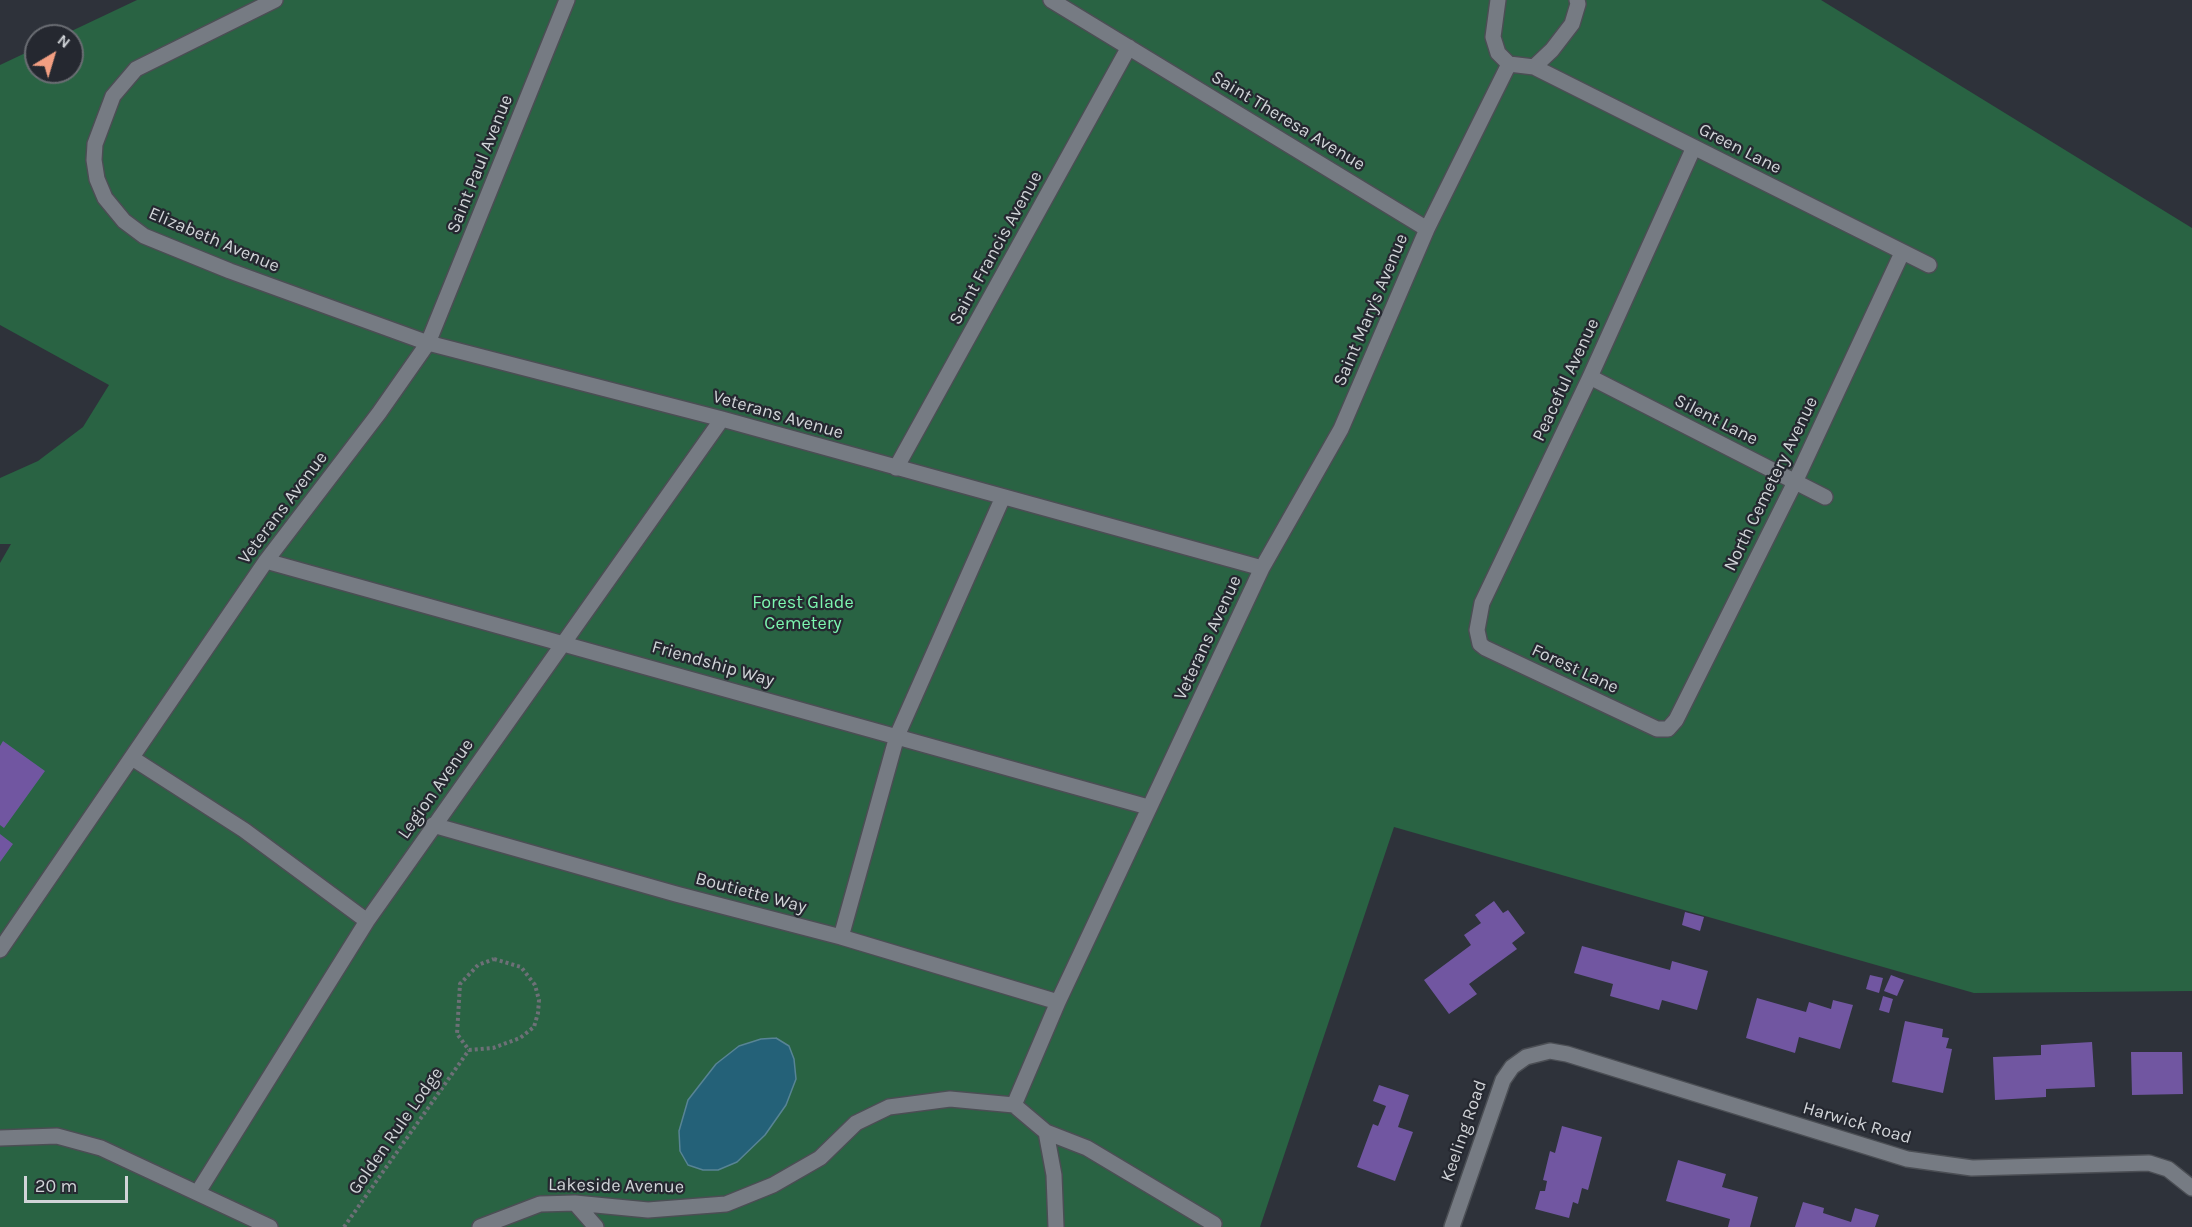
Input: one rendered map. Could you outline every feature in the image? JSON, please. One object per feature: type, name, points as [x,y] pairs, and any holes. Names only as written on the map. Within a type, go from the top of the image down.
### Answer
[{"type":"street","name":"Elizabeth Avenue","points":[[275,0],[162,54],[136,69],[125,80],[105,112],[95,144],[96,169],[105,198],[124,221],[144,236],[230,271],[428,343]]},
{"type":"street","name":"Saint Paul Avenue","points":[[428,343],[567,0]]},
{"type":"street","name":"Saint Theresa Avenue","points":[[1051,0],[1427,229]]},
{"type":"street","points":[[1498,0],[1493,37],[1498,53],[1509,64],[1534,67],[1552,50],[1572,24],[1577,0]]},
{"type":"street","name":"Saint Francis Avenue","points":[[896,468],[1129,47]]},
{"type":"street","name":"Saint Mary's Avenue","points":[[1262,568],[1341,429],[1427,229],[1509,64]]},
{"type":"street","name":"Green Lane","points":[[1534,67],[1929,265]]},
{"type":"street","name":"Peaceful Avenue","points":[[1477,630],[1482,603],[1590,377],[1694,147]]},
{"type":"street","name":"North Cemetery Avenue","points":[[1668,729],[1676,720],[1795,482],[1902,253]]},
{"type":"street","name":"Veterans Avenue","points":[[0,950],[266,561],[379,413],[428,343],[722,419],[1262,568],[1148,807],[1058,1002],[1014,1105]]},
{"type":"street","name":"Silent Lane","points":[[1590,377],[1825,497]]},
{"type":"street","name":"Legion Avenue","points":[[198,1192],[367,921],[722,419]]},
{"type":"street","points":[[842,937],[897,736],[1003,497]]},
{"type":"street","name":"Friendship Way","points":[[266,561],[1148,807]]},
{"type":"street","name":"Forest Lane","points":[[1477,630],[1480,644],[1485,648],[1657,729],[1668,729]]},
{"type":"street","points":[[132,758],[244,830],[367,921]]},
{"type":"street","name":"Boutiette Way","points":[[433,825],[676,894],[842,937],[1058,1002]]},
{"type":"street","name":"Harwick Road","points":[[1526,1057],[1550,1051],[1567,1054],[1906,1159],[1972,1168],[2150,1163],[2168,1168],[2188,1184]]},
{"type":"street","name":"Keeling Road","points":[[1452,1227],[1499,1087],[1512,1067],[1526,1057]]},
{"type":"street","name":"Lakeside Avenue","points":[[480,1227],[540,1204],[575,1203],[648,1210],[726,1204],[773,1185],[820,1158],[856,1123],[889,1107],[950,1099],[1014,1105]]},
{"type":"street","points":[[1014,1105],[1046,1132],[1087,1148],[1214,1224]]},
{"type":"street","points":[[1046,1132],[1054,1175],[1056,1227]]},
{"type":"street","points":[[0,1138],[57,1136],[90,1145],[198,1192],[270,1227]]},
{"type":"street","points":[[575,1203],[596,1227]]},
{"type":"path","points":[[494,959],[521,967],[535,985],[539,1000],[534,1028],[520,1038],[493,1048],[469,1050],[457,1034],[460,984],[477,965],[494,959]]},
{"type":"path","name":"Golden Rule Lodge","points":[[344,1227],[469,1050]]},
{"type":"green space","name":"Forest Glade Cemetery","points":[[137,0],[1821,0],[2192,228],[2192,991],[1974,993],[1394,827],[1260,1227],[0,1227],[0,563],[11,544],[0,544],[0,478],[38,461],[83,427],[109,385],[0,325],[0,65],[24,54],[24,84],[84,84],[84,25]]},
{"type":"water","points":[[776,1038],[789,1046],[794,1059],[796,1079],[786,1105],[765,1135],[737,1162],[718,1170],[703,1170],[688,1165],[680,1151],[679,1131],[688,1100],[716,1064],[739,1046],[761,1039]]},
{"type":"building","points":[[3,741],[45,771],[4,828],[0,825],[0,746]]},
{"type":"building","points":[[0,834],[13,844],[0,862]]},
{"type":"building","points":[[1494,901],[1503,913],[1508,910],[1525,933],[1512,943],[1517,949],[1469,984],[1477,994],[1449,1014],[1424,980],[1471,945],[1464,935],[1481,923],[1475,915]]},
{"type":"building","points":[[1685,912],[1704,917],[1700,931],[1682,925]]},
{"type":"building","points":[[1582,946],[1670,970],[1672,961],[1708,971],[1697,1010],[1662,1000],[1659,1010],[1610,996],[1613,984],[1574,973]]},
{"type":"building","points":[[1870,975],[1883,978],[1879,993],[1866,989]]},
{"type":"building","points":[[1891,975],[1904,980],[1897,996],[1884,991]]},
{"type":"building","points":[[1883,996],[1893,999],[1889,1013],[1879,1010]]},
{"type":"building","points":[[1757,998],[1806,1012],[1809,1002],[1831,1009],[1833,1000],[1853,1005],[1840,1049],[1799,1037],[1795,1053],[1746,1038]]},
{"type":"building","points":[[1905,1021],[1943,1029],[1942,1037],[1949,1038],[1946,1048],[1952,1049],[1943,1093],[1892,1082]]},
{"type":"building","points":[[2092,1042],[2095,1087],[2046,1089],[2046,1097],[1995,1100],[1993,1057],[2041,1055],[2041,1045]]},
{"type":"building","points":[[2131,1052],[2182,1052],[2183,1094],[2132,1095]]},
{"type":"building","points":[[1379,1085],[1409,1095],[1398,1127],[1413,1132],[1395,1181],[1357,1167],[1373,1124],[1378,1126],[1386,1106],[1373,1101]]},
{"type":"building","points":[[1562,1126],[1602,1137],[1588,1190],[1582,1188],[1578,1204],[1573,1202],[1569,1218],[1535,1209],[1540,1191],[1545,1191],[1547,1181],[1543,1180],[1550,1151],[1555,1153]]},
{"type":"building","points":[[1678,1160],[1726,1174],[1722,1187],[1758,1197],[1750,1227],[1728,1227],[1730,1219],[1666,1201]]},
{"type":"building","points":[[1803,1202],[1824,1208],[1823,1213],[1851,1222],[1855,1208],[1879,1215],[1875,1227],[1795,1227]]}]
